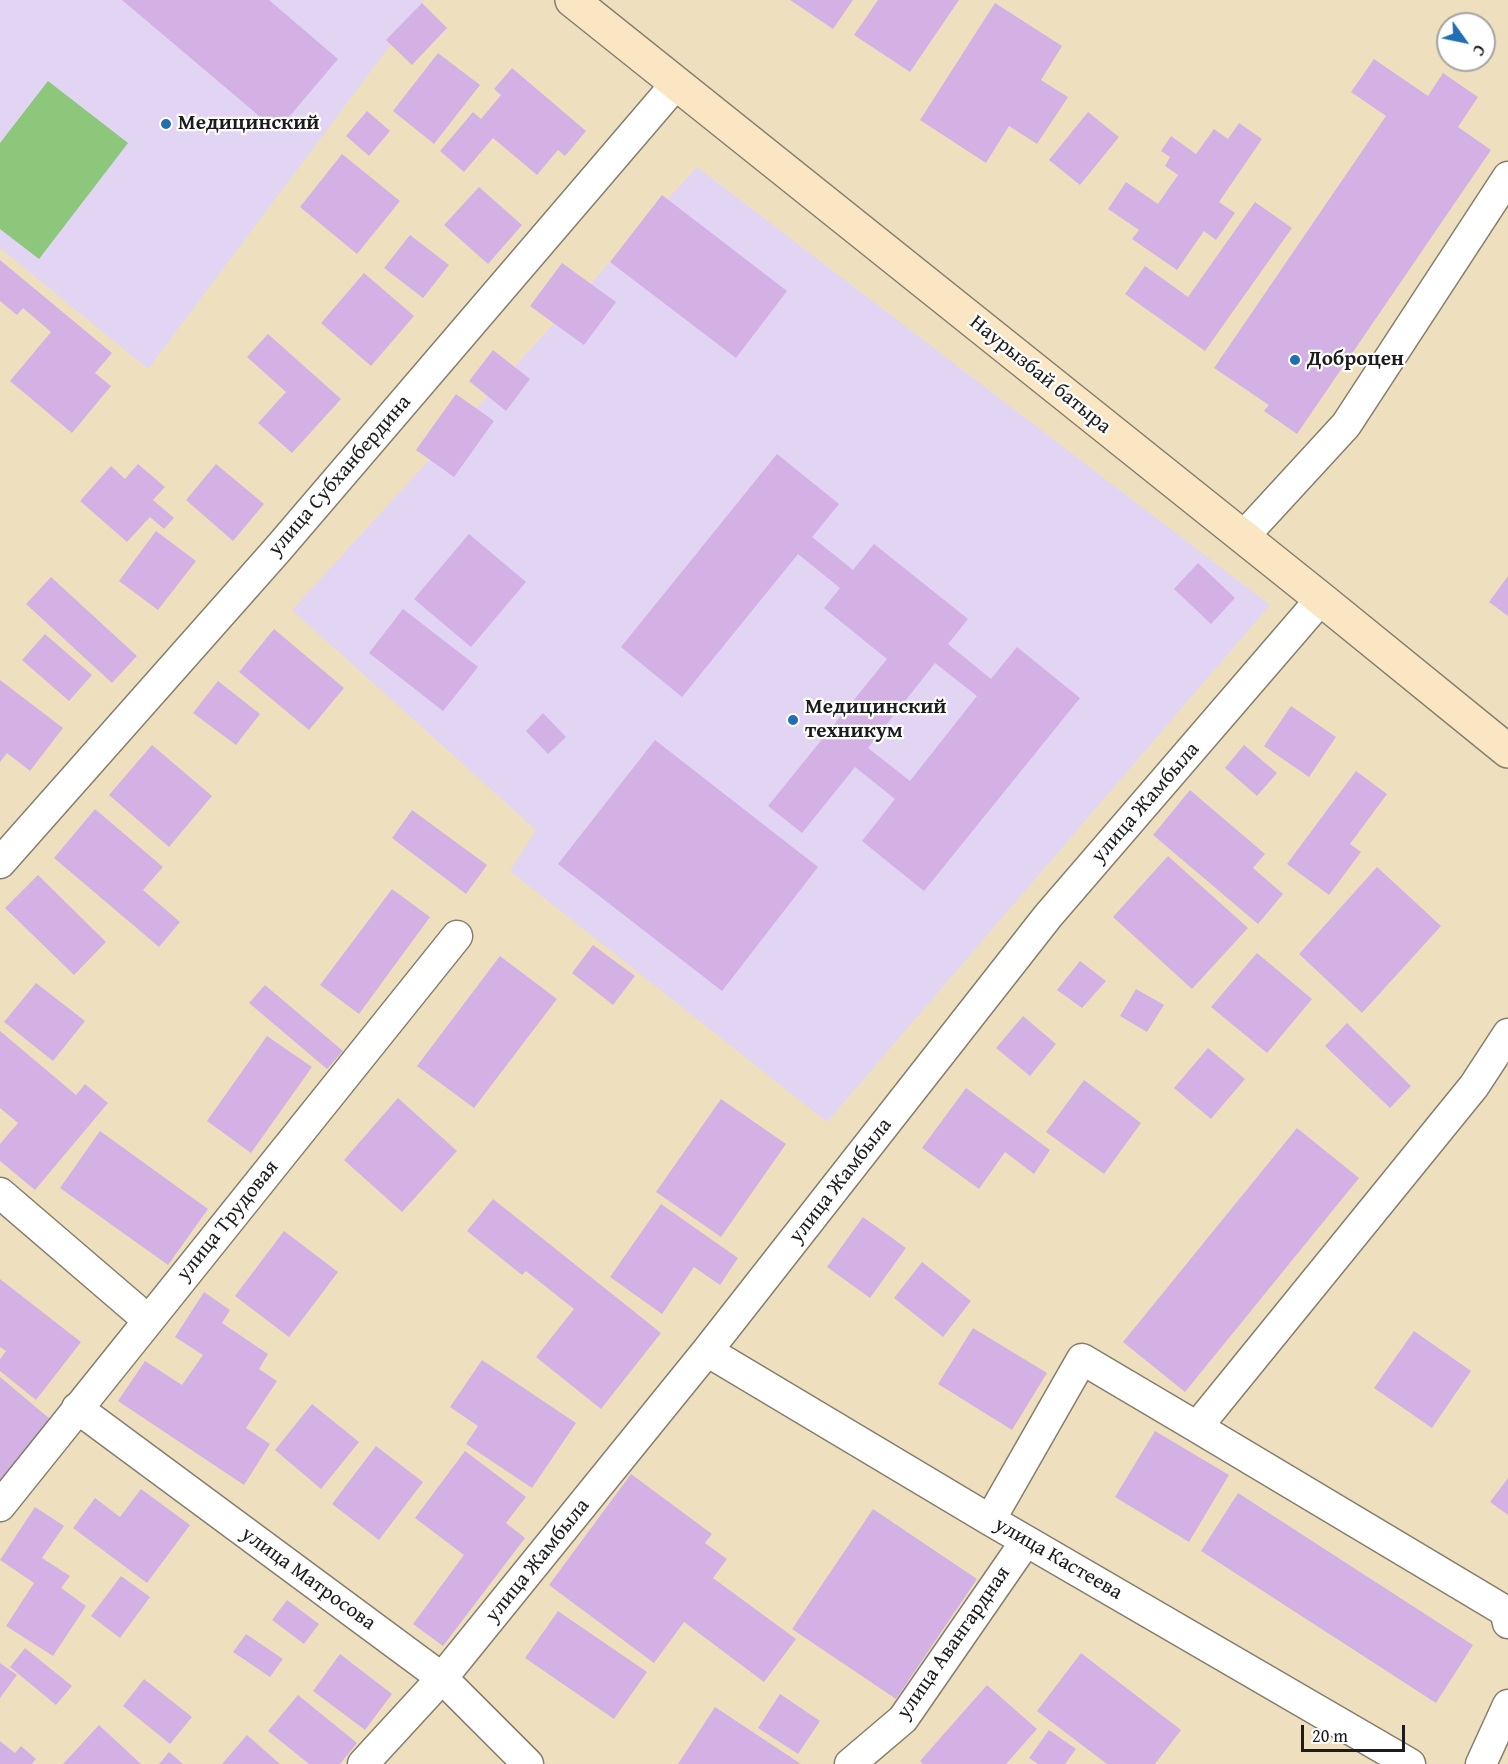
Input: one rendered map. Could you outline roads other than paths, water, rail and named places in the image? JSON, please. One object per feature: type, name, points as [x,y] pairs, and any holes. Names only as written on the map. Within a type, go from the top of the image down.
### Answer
[{"type":"main road","name":"Наурызбай батыра","points":[[572,0],[1508,751]]},
{"type":"street","name":"улица Субханбердина","points":[[0,863],[278,549],[676,84]]},
{"type":"street","points":[[1243,537],[1346,425],[1508,177]]},
{"type":"street","name":"улица Жамбыла","points":[[363,1764],[442,1678],[707,1351],[1048,916],[1321,599]]},
{"type":"street","name":"улица Трудовая","points":[[0,1506],[457,936]]},
{"type":"street","points":[[1197,1427],[1474,1086],[1508,1034]]},
{"type":"street","points":[[0,1192],[148,1320]]},
{"type":"street","name":"улица Кастеева","points":[[707,1351],[990,1520],[1406,1763]]},
{"type":"street","points":[[990,1520],[1082,1359],[1505,1611],[1508,1623]]},
{"type":"street","name":"улица Матросова","points":[[77,1408],[442,1678],[528,1764]]},
{"type":"street","name":"улица Авангардная","points":[[850,1764],[903,1719],[1026,1540]]},
{"type":"street","points":[[1481,1764],[1508,1705]]},
{"type":"place","name":"Медицинский","points":[[166,124]]},
{"type":"place","name":"Доброцен","points":[[1295,360]]},
{"type":"place","name":"Медицинский техникум","points":[[793,720]]}]
